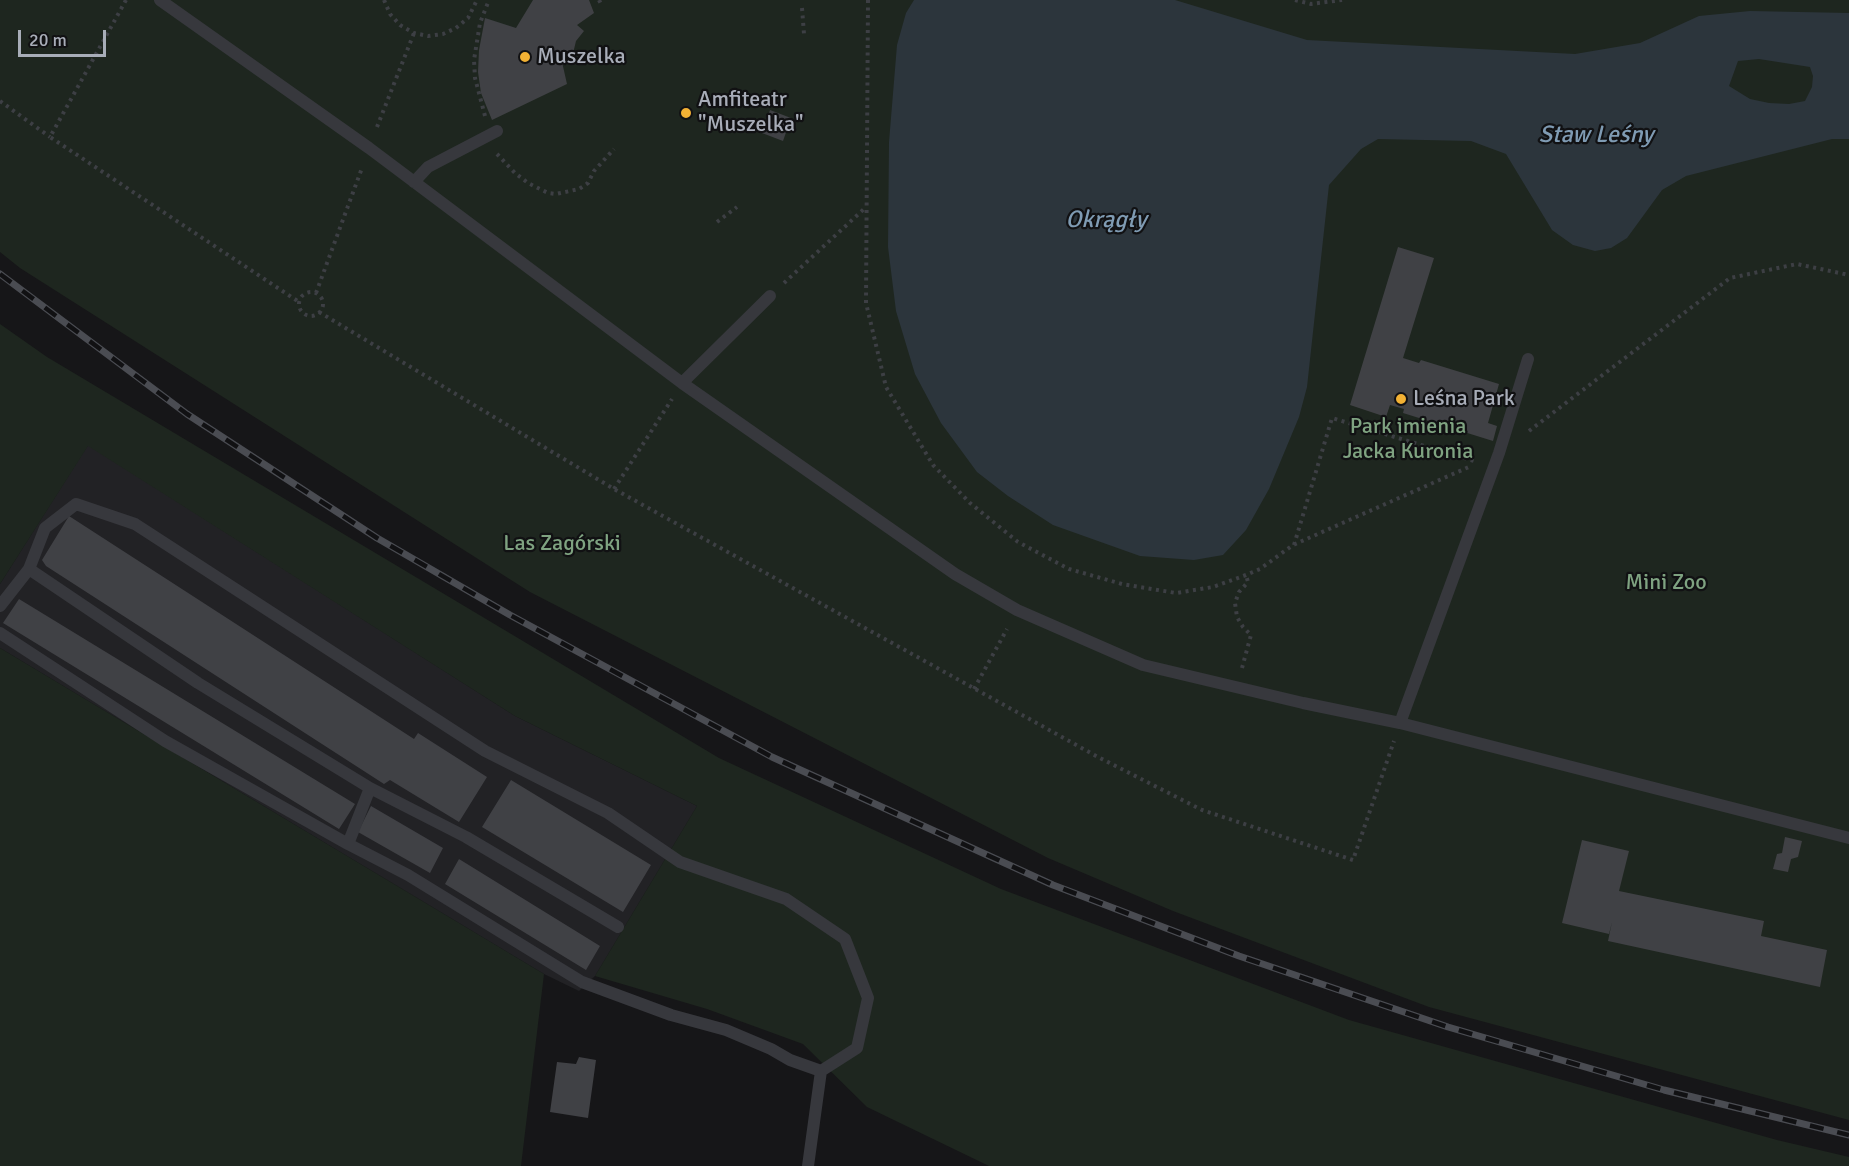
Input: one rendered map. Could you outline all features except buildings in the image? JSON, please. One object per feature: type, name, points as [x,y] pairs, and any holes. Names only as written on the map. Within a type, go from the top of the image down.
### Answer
[{"type":"lane","points":[[160,0],[369,148],[682,383],[955,574],[1017,610],[1143,665],[1303,703],[1400,723],[1849,838]]},
{"type":"lane","points":[[414,182],[428,167],[496,131]]},
{"type":"lane","points":[[682,383],[770,296]]},
{"type":"lane","points":[[1400,723],[1499,453],[1528,358]]},
{"type":"lane","points":[[0,606],[6,588],[29,569],[45,528],[76,504],[135,524],[485,751],[608,813],[681,862],[786,899],[845,939],[868,998],[857,1048],[821,1071],[808,1166]]},
{"type":"lane","points":[[29,569],[198,683],[370,789],[466,837],[618,927]]},
{"type":"lane","points":[[0,633],[165,741],[348,844],[408,875],[582,982],[671,1015],[726,1030],[771,1049],[790,1060],[821,1071]]},
{"type":"lane","points":[[348,844],[370,789]]},
{"type":"path","points":[[50,137],[126,0]]},
{"type":"path","points":[[384,0],[390,14],[400,25],[414,33],[428,36],[450,32],[468,18],[477,0]]},
{"type":"path","points":[[600,0],[602,6]]},
{"type":"path","points":[[868,0],[866,303],[886,387],[933,465],[970,503],[1018,542],[1069,569],[1122,584],[1176,593],[1213,586],[1246,575],[1293,545],[1479,463],[1332,418],[1293,545]]},
{"type":"path","points":[[1294,0],[1312,2],[1342,0]]},
{"type":"path","points":[[476,6],[485,10]]},
{"type":"path","points":[[802,8],[804,34]]},
{"type":"path","points":[[316,293],[414,33]]},
{"type":"path","points":[[0,100],[50,137],[299,302],[306,314],[313,315],[322,309],[322,301],[316,293]]},
{"type":"path","points":[[717,222],[736,207]]},
{"type":"path","points":[[770,296],[865,208]]},
{"type":"path","points":[[1499,453],[1730,278],[1797,264],[1849,275]]},
{"type":"path","points":[[299,302],[307,293],[316,293]]},
{"type":"path","points":[[320,312],[614,489],[1098,757],[1202,810],[1353,860],[1400,723]]},
{"type":"path","points":[[614,489],[682,383]]},
{"type":"path","points":[[1238,687],[1251,634],[1237,617],[1235,603],[1239,592],[1248,582],[1246,575]]},
{"type":"path","points":[[974,689],[1017,610]]},
{"type":"shaded area","points":[[88,445],[515,716],[697,806],[595,976],[579,991],[544,974],[0,648],[0,584]]},
{"type":"green space","name":"Park imienia Jacka Kuronia","points":[[0,0],[1849,0],[1849,1120],[1429,1007],[1173,911],[1048,858],[530,592],[20,268],[0,252]]},
{"type":"green space","points":[[0,324],[47,357],[719,758],[1001,889],[1349,1020],[1777,1140],[1849,1157],[1849,1166],[989,1166],[867,1107],[803,1044],[707,1009],[595,976],[697,806],[515,716],[88,446],[0,584]]},
{"type":"green space","points":[[0,648],[544,974],[521,1166],[0,1166]]},
{"type":"water","name":"Okrągły","points":[[914,0],[1175,0],[1307,40],[1575,54],[1640,43],[1699,16],[1750,11],[1849,13],[1849,139],[1832,139],[1686,176],[1662,190],[1627,238],[1611,248],[1595,251],[1573,245],[1552,230],[1506,154],[1471,141],[1378,139],[1361,149],[1329,185],[1307,387],[1299,417],[1269,489],[1246,530],[1223,555],[1194,560],[1140,556],[1053,525],[1008,496],[977,472],[941,423],[915,374],[896,311],[888,247],[889,142],[897,45],[906,13]],"holes":[[[1759,59],[1810,67],[1813,76],[1812,87],[1805,101],[1789,104],[1769,103],[1750,99],[1729,86],[1738,61]]]},
{"type":"railway","points":[[0,274],[187,414],[377,538],[510,615],[772,757],[1053,885],[1239,956],[1448,1027],[1664,1090],[1849,1135]]},
{"type":"place","name":"Muszelka","points":[[525,57]]},
{"type":"place","name":"Amfiteatr \"Muszelka\"","points":[[686,113]]},
{"type":"place","name":"Leśna Park","points":[[1401,399]]},
{"type":"water label","name":"Staw Leśny","points":[[1596,136]]},
{"type":"park label","name":"Las Zagórski","points":[[562,544]]},
{"type":"park label","name":"Mini Zoo","points":[[1666,583]]}]
